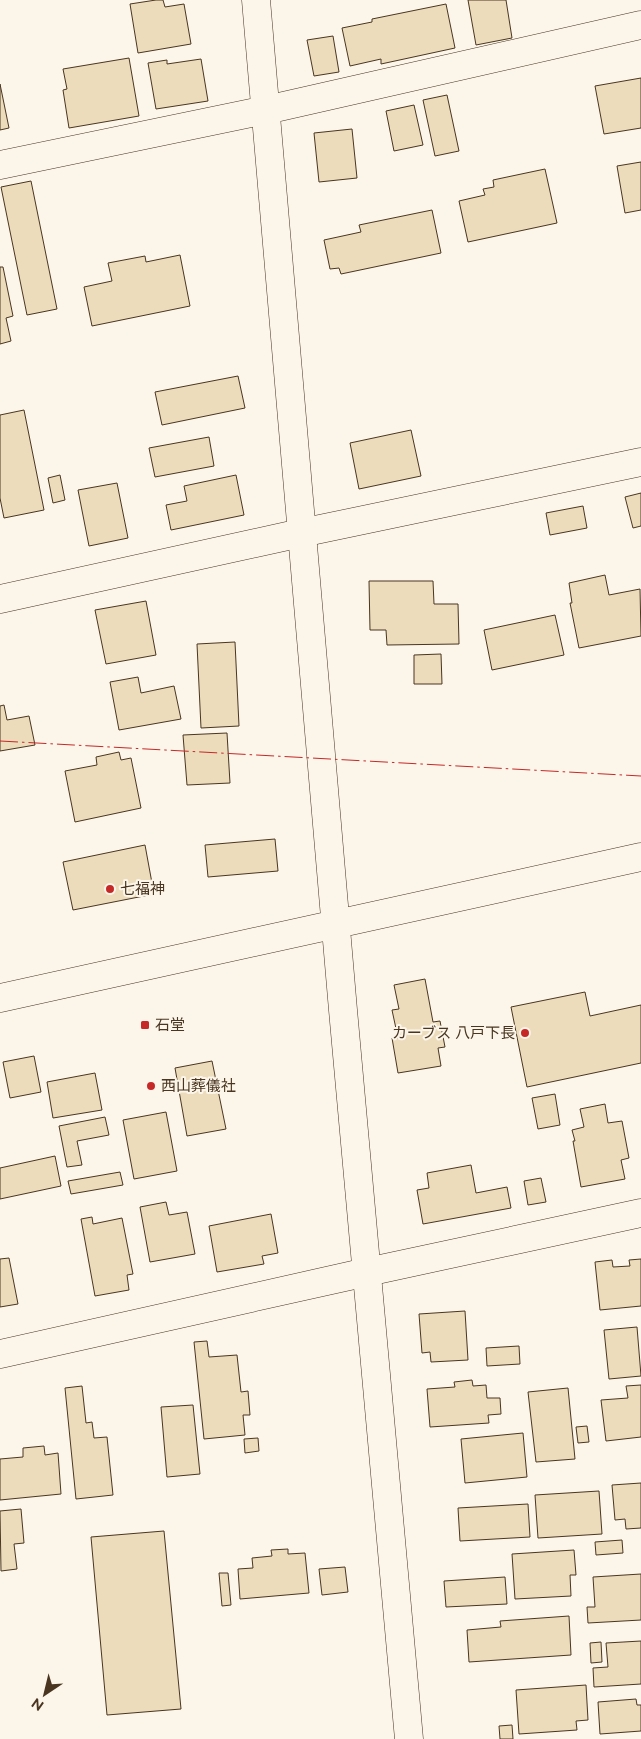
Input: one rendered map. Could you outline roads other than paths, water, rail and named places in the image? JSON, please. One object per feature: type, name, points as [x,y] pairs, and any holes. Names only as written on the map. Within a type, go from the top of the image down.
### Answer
[{"type":"street","points":[[256,0],[335,925],[409,1739]]},
{"type":"street","points":[[0,165],[266,110],[641,25]]},
{"type":"street","points":[[0,599],[301,533],[641,462]]},
{"type":"street","points":[[0,998],[641,857]]},
{"type":"street","points":[[0,1354],[641,1213]]},
{"type":"place","name":"七福神","points":[[110,889]]},
{"type":"place","name":"石堂","points":[[145,1025]]},
{"type":"place","name":"カーブス 八戸下長","points":[[525,1033]]},
{"type":"place","name":"西山葬儀社","points":[[151,1086]]}]
